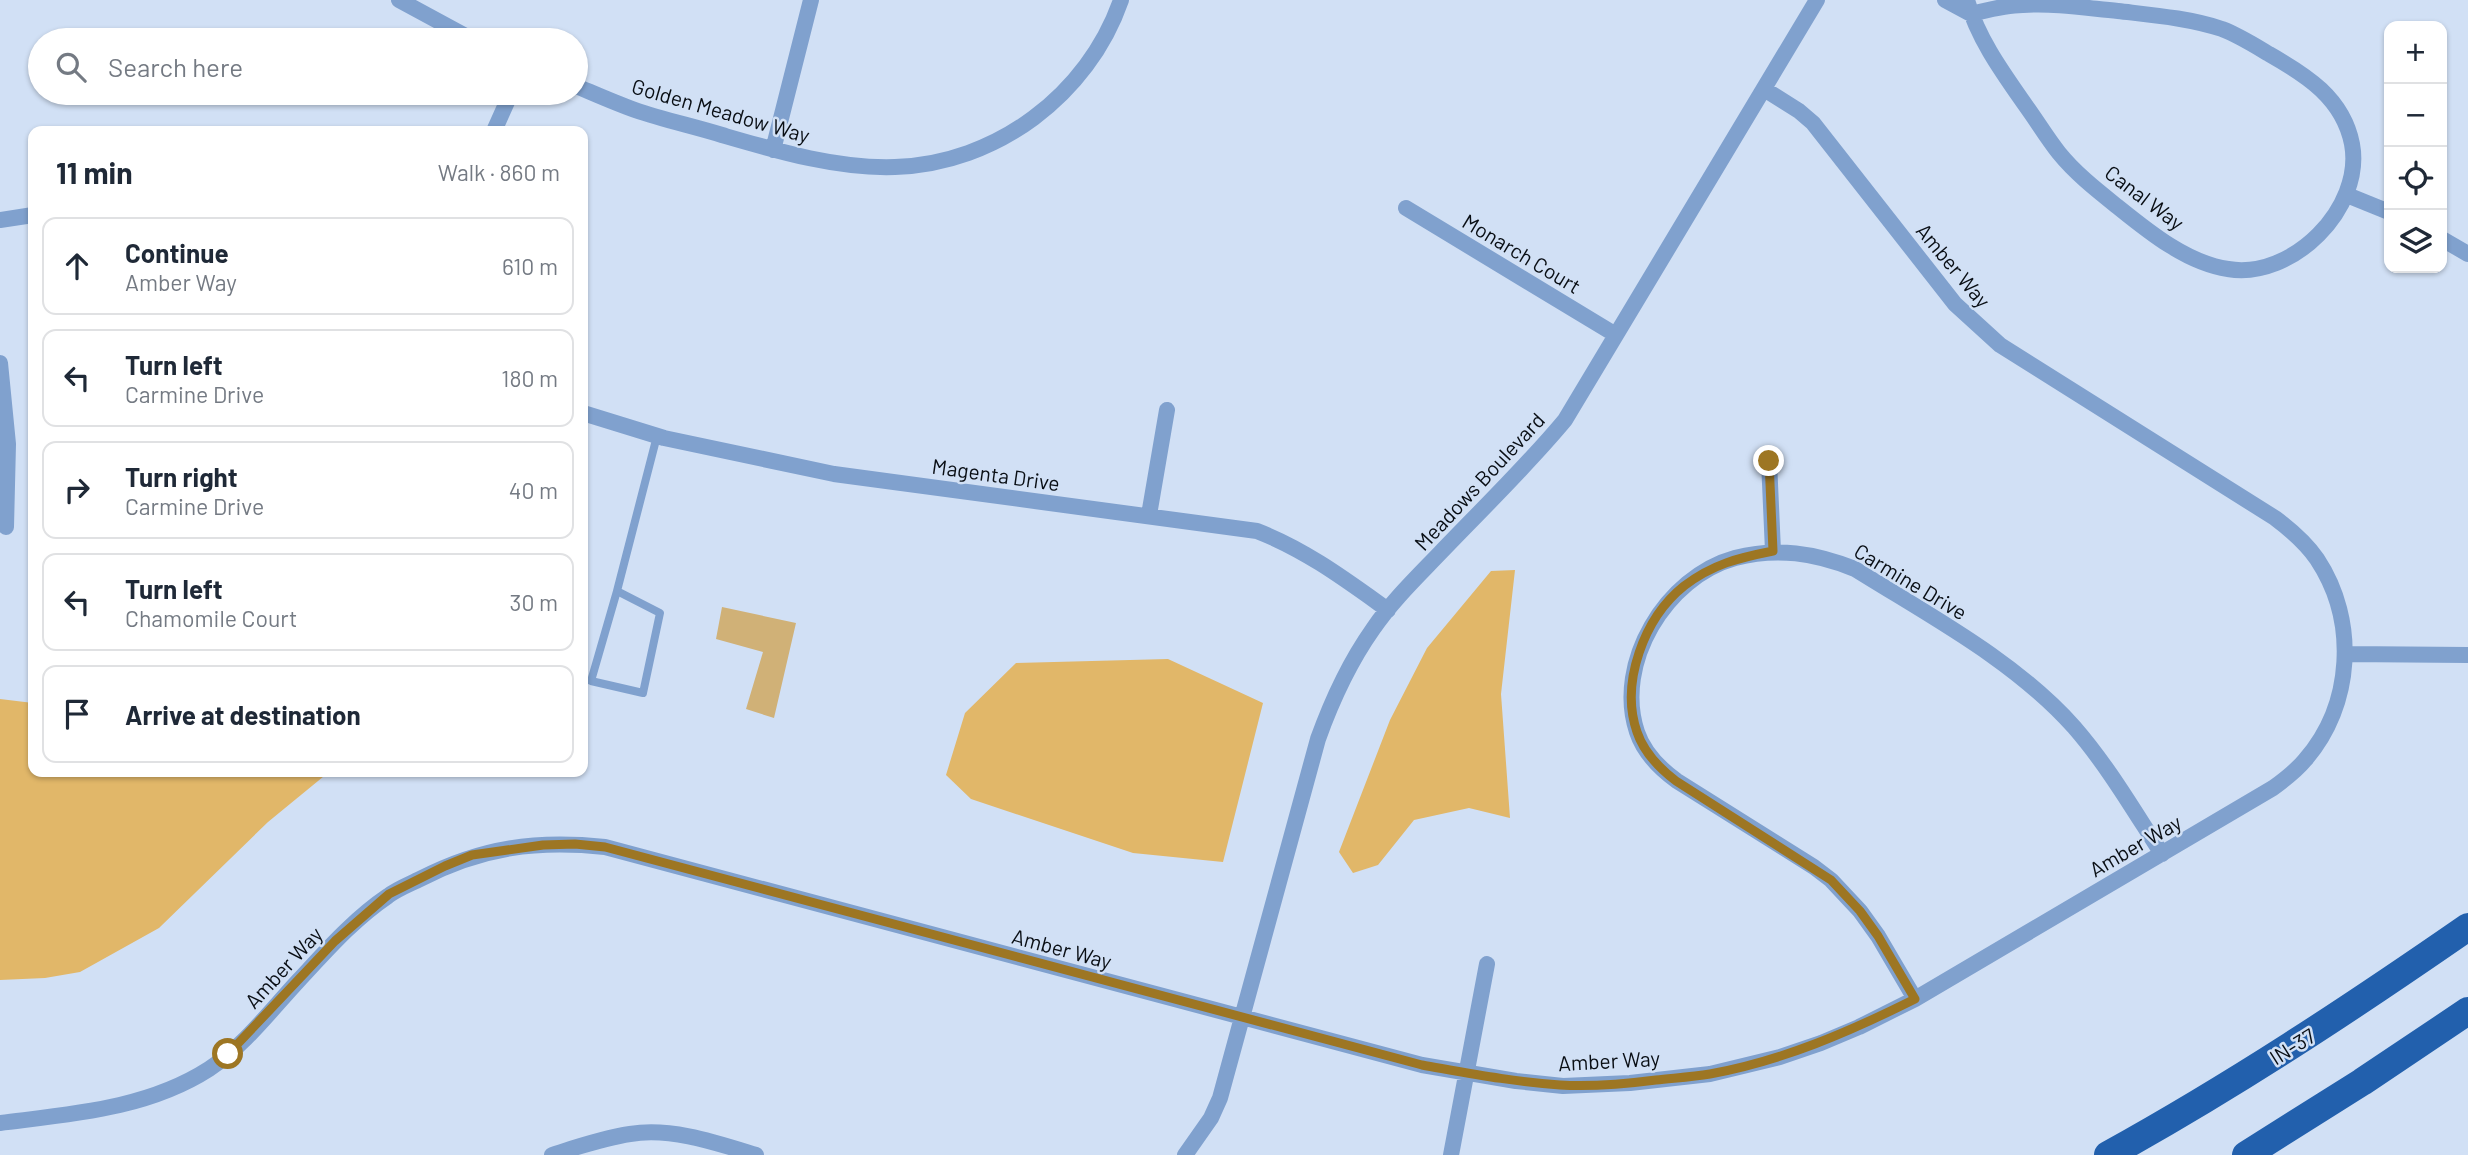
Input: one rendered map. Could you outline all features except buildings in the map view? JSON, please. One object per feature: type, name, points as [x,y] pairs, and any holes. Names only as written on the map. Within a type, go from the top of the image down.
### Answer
[{"type":"highway","name":"IN-37","points":[[2108,1155],[2282,1053],[2468,927]]},
{"type":"highway","points":[[2246,1155],[2468,1011]]},
{"type":"street","points":[[399,0],[451,28]]},
{"type":"street","points":[[773,150],[811,0]]},
{"type":"street","name":"Golden Meadow Way","points":[[588,91],[635,110],[773,150],[845,163],[894,167],[935,162],[979,149],[1009,135],[1040,114],[1066,90],[1088,64],[1122,0]]},
{"type":"street","name":"Meadows Boulevard","points":[[1185,1155],[1211,1118],[1220,1098],[1318,739],[1330,705],[1350,666],[1373,628],[1405,589],[1565,420],[1817,0]]},
{"type":"street","points":[[1945,0],[1968,7]]},
{"type":"street","name":"Canal Way","points":[[2052,4],[2194,22],[2241,38],[2304,74],[2321,87],[2336,106],[2347,127],[2352,145],[2353,169],[2347,195],[2329,223],[2312,240],[2271,264],[2229,270],[2191,256],[2129,216],[2060,155],[1994,61],[1968,7],[2052,4]]},
{"type":"street","name":"Amber Way","points":[[0,1123],[114,1107],[158,1094],[208,1069],[245,1037],[335,941],[389,894],[472,855],[543,845],[575,844],[605,847],[1422,1065],[1563,1086],[1630,1083],[1710,1074],[1780,1057],[1821,1043],[1915,999],[2273,788],[2305,761],[2330,724],[2342,687],[2344,630],[2329,579],[2317,559],[2291,530],[2276,518],[2000,345],[1955,304],[1813,122],[1764,89]]},
{"type":"street","points":[[496,126],[506,105]]},
{"type":"street","points":[[2347,195],[2384,210]]},
{"type":"street","name":"Monarch Court","points":[[1406,208],[1616,335]]},
{"type":"street","points":[[0,219],[28,216]]},
{"type":"street","points":[[2447,242],[2468,254]]},
{"type":"street","points":[[0,363],[8,444],[6,527]]},
{"type":"street","points":[[1149,515],[1167,410]]},
{"type":"street","name":"Magenta Drive","points":[[588,415],[657,436],[834,474],[1257,531],[1312,557],[1388,610]]},
{"type":"street","points":[[1769,461],[1773,551]]},
{"type":"street","name":"Carmine Drive","points":[[1915,999],[1878,936],[1838,887],[1814,867],[1668,775],[1647,752],[1637,734],[1631,695],[1640,650],[1664,608],[1682,588],[1709,569],[1734,559],[1773,551],[1804,553],[1831,559],[1855,569],[1986,652],[2029,685],[2073,726],[2110,773],[2162,854]]},
{"type":"street","points":[[2345,654],[2468,655]]},
{"type":"street","points":[[1451,1155],[1488,964]]},
{"type":"street","points":[[552,1155],[599,1148],[631,1133],[653,1133],[712,1143],[756,1155]]},
{"type":"lane","points":[[617,591],[660,613],[643,693],[592,681],[657,436]]},
{"type":"shaded area","points":[[1515,570],[1501,694],[1510,818],[1469,808],[1414,820],[1378,865],[1353,873],[1339,852],[1390,720],[1427,648],[1491,571]]},
{"type":"shaded area","points":[[722,607],[796,623],[774,718],[746,709],[763,652],[716,639]]},
{"type":"shaded area","points":[[1168,659],[1263,703],[1223,862],[1133,853],[971,799],[946,775],[965,713],[1016,663]]},
{"type":"shaded area","points":[[0,699],[28,702],[28,777],[323,777],[268,822],[159,928],[80,972],[45,978],[0,980]]},
{"type":"route","points":[[228,1054],[335,941],[389,894],[472,855],[543,845],[575,844],[605,847],[1422,1065],[1516,1081],[1563,1086],[1630,1083],[1710,1074],[1780,1057],[1821,1043],[1915,999],[1878,936],[1845,894],[1814,867],[1676,781],[1660,768],[1637,734],[1632,713],[1631,695],[1640,650],[1664,608],[1682,588],[1709,569],[1734,559],[1773,551],[1769,461]]}]
